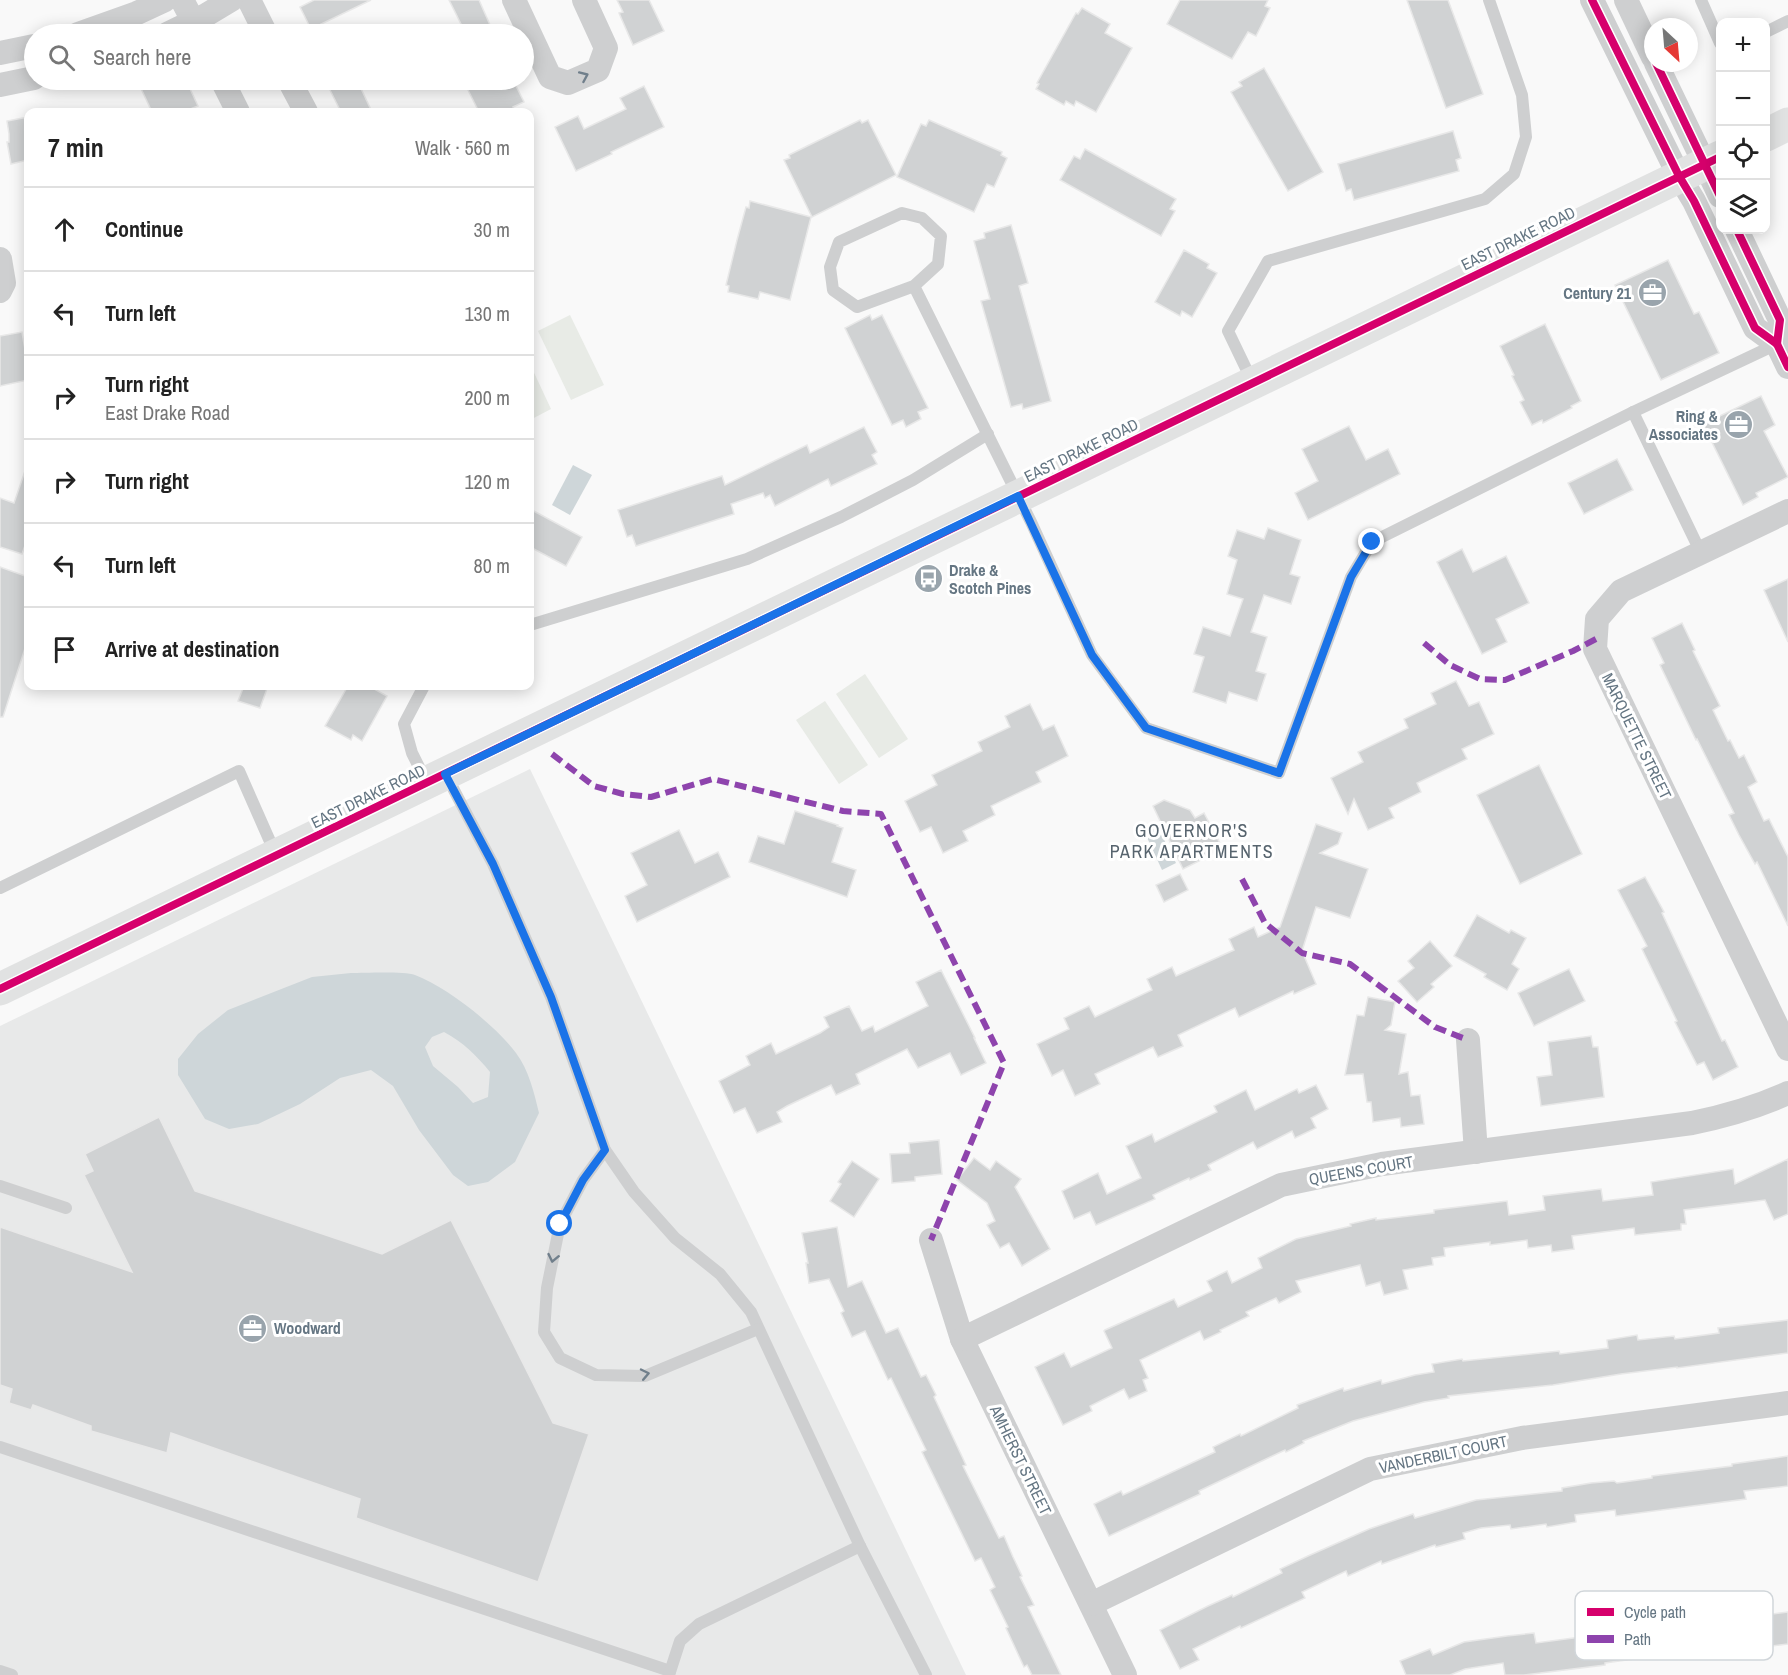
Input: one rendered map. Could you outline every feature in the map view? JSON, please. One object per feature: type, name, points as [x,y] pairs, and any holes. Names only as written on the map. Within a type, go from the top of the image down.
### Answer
[{"type":"main road","points":[[1770,133],[1788,124]]},
{"type":"main road","name":"EAST DRAKE ROAD","points":[[0,989],[1701,166]]},
{"type":"street","points":[[108,24],[137,14],[165,0]]},
{"type":"street","points":[[182,0],[200,18],[231,0]]},
{"type":"street","points":[[249,0],[261,24]]},
{"type":"street","points":[[514,0],[525,24]]},
{"type":"street","points":[[534,43],[550,77],[568,83],[598,70],[606,48],[584,0]]},
{"type":"street","points":[[1592,0],[1716,190]]},
{"type":"street","points":[[1626,0],[1644,38]]},
{"type":"street","points":[[0,53],[24,48]]},
{"type":"street","points":[[1660,72],[1701,166],[1694,201],[1755,328],[1777,344],[1788,367]]},
{"type":"street","points":[[0,86],[24,80]]},
{"type":"street","points":[[227,90],[236,108]]},
{"type":"street","points":[[294,90],[304,108]]},
{"type":"street","points":[[1739,234],[1780,320],[1777,344]]},
{"type":"street","points":[[0,259],[4,283],[0,291]]},
{"type":"street","name":"MARQUETTE STREET","points":[[1788,511],[1622,591],[1598,619],[1595,648],[1788,1049]]},
{"type":"street","points":[[1468,1040],[1476,1152]]},
{"type":"street","name":"QUEENS COURT","points":[[962,1339],[1281,1185],[1382,1164],[1692,1123],[1723,1117],[1788,1092]]},
{"type":"street","name":"AMHERST STREET","points":[[931,1240],[962,1339],[1125,1675]]},
{"type":"street","name":"VANDERBILT COURT","points":[[1091,1604],[1370,1469],[1522,1438],[1788,1403]]},
{"type":"lane","points":[[1253,382],[1228,331],[1268,261],[1485,199],[1514,174],[1526,137],[1522,95],[1489,0]]},
{"type":"lane","points":[[1701,0],[1716,34]]},
{"type":"lane","points":[[1770,30],[1788,21]]},
{"type":"lane","points":[[902,213],[922,218],[941,236],[938,264],[915,286],[857,307],[833,290],[830,267],[839,242],[902,213]]},
{"type":"lane","points":[[915,286],[1018,496],[1092,655],[1146,728],[1279,773],[1351,577],[1372,542],[1633,412],[1777,344]]},
{"type":"lane","points":[[1633,412],[1701,553]]},
{"type":"lane","points":[[534,624],[747,560],[841,517],[913,480],[988,434]]},
{"type":"lane","points":[[422,690],[404,724],[412,753],[436,778],[493,864],[551,997],[605,1150],[633,1192],[675,1238],[720,1274],[751,1312],[860,1546],[926,1675]]},
{"type":"lane","points":[[0,888],[239,771],[276,856]]},
{"type":"lane","points":[[605,1150],[583,1180],[560,1224],[547,1288],[544,1332],[560,1358],[596,1375],[645,1376],[758,1329]]},
{"type":"lane","points":[[0,1186],[66,1208]]},
{"type":"lane","points":[[0,1447],[670,1673],[680,1641],[699,1624],[860,1546]]},
{"type":"lane","points":[[0,1671],[12,1675]]},
{"type":"shaded area","points":[[570,315],[604,385],[571,400],[538,331]]},
{"type":"shaded area","points":[[534,373],[551,409],[534,418]]},
{"type":"shaded area","points":[[573,465],[592,475],[570,515],[552,505]]},
{"type":"shaded area","points":[[865,674],[908,739],[879,758],[836,694]]},
{"type":"shaded area","points":[[825,701],[868,765],[839,784],[796,720]]},
{"type":"shaded area","points":[[530,769],[966,1675],[0,1675],[0,1026]]},
{"type":"shaded area","points":[[1157,826],[1176,863],[1162,870],[1144,831]]},
{"type":"shaded area","points":[[351,973],[415,975],[441,988],[483,1019],[507,1042],[521,1060],[539,1113],[515,1162],[488,1182],[468,1186],[453,1175],[419,1130],[393,1086],[371,1070],[340,1078],[300,1104],[258,1124],[229,1129],[205,1119],[178,1075],[178,1059],[198,1034],[228,1010],[312,977]],"holes":[[[444,1032],[469,1050],[490,1072],[488,1097],[473,1103],[433,1066],[425,1047],[432,1037]]]},
{"type":"building","points":[[314,0],[371,0],[321,24],[308,24],[300,7]]},
{"type":"building","points":[[449,0],[479,0],[490,24],[461,24]]},
{"type":"building","points":[[617,0],[649,0],[664,31],[633,45],[619,13],[623,12]]},
{"type":"building","points":[[1180,0],[1268,0],[1265,6],[1270,8],[1256,36],[1248,32],[1232,59],[1167,24]]},
{"type":"building","points":[[1407,0],[1448,0],[1483,94],[1446,108]]},
{"type":"building","points":[[1082,8],[1110,24],[1105,33],[1132,48],[1096,112],[1076,101],[1074,106],[1066,101],[1064,105],[1036,89],[1039,84],[1037,83],[1076,13],[1078,14]]},
{"type":"building","points":[[1264,68],[1323,172],[1288,191],[1231,92],[1242,86],[1239,82]]},
{"type":"building","points":[[644,86],[664,127],[576,171],[555,127],[578,116],[584,129],[626,109],[620,98]]},
{"type":"building","points":[[142,90],[191,90],[198,106],[193,108],[150,108]]},
{"type":"building","points":[[330,90],[362,90],[370,108],[339,108]]},
{"type":"building","points":[[468,90],[518,90],[524,102],[513,108],[477,108]]},
{"type":"building","points":[[24,118],[24,161],[11,164],[7,142],[9,142],[9,134],[7,121]]},
{"type":"building","points":[[860,120],[862,123],[868,120],[896,175],[812,217],[784,160],[790,158],[789,155]]},
{"type":"building","points":[[929,120],[1002,152],[1001,155],[1007,158],[994,187],[987,184],[974,212],[897,177],[921,124],[926,126]]},
{"type":"building","points":[[1453,131],[1461,158],[1456,160],[1459,171],[1354,200],[1351,189],[1346,191],[1338,164]]},
{"type":"building","points":[[1085,149],[1176,199],[1170,209],[1175,211],[1161,236],[1060,180],[1074,156],[1080,159]]},
{"type":"building","points":[[750,201],[811,217],[790,300],[760,292],[758,299],[728,292],[729,286],[726,285],[746,207],[749,208]]},
{"type":"building","points":[[1011,225],[1028,283],[1019,286],[1051,401],[1023,409],[1022,404],[1011,407],[981,301],[990,299],[974,241],[985,238],[984,233]]},
{"type":"building","points":[[1184,250],[1209,264],[1207,268],[1217,273],[1192,317],[1182,311],[1180,316],[1155,302]]},
{"type":"building","points":[[1668,260],[1694,314],[1699,312],[1719,353],[1661,380],[1615,285]]},
{"type":"building","points":[[870,315],[872,320],[882,315],[928,408],[918,412],[921,419],[906,427],[903,420],[892,425],[845,328]]},
{"type":"building","points":[[1545,324],[1581,401],[1543,423],[1542,420],[1532,425],[1520,402],[1524,400],[1500,346]]},
{"type":"building","points":[[22,332],[24,381],[0,386],[0,336]]},
{"type":"building","points":[[1761,396],[1775,425],[1764,431],[1788,477],[1756,493],[1758,497],[1743,505],[1703,424]]},
{"type":"building","points":[[1349,426],[1366,460],[1388,449],[1400,474],[1308,520],[1295,493],[1318,481],[1302,449]]},
{"type":"building","points":[[864,427],[877,452],[872,455],[877,464],[831,486],[828,479],[775,506],[770,495],[765,498],[763,493],[731,504],[734,514],[636,546],[632,535],[627,537],[618,510],[722,476],[725,485],[807,445],[810,453]]},
{"type":"building","points":[[1617,459],[1633,490],[1584,514],[1568,483]]},
{"type":"building","points":[[24,474],[24,548],[22,554],[0,547],[0,498],[14,503]]},
{"type":"building","points":[[534,511],[582,537],[566,566],[534,549]]},
{"type":"building","points":[[1268,528],[1301,540],[1290,574],[1300,577],[1291,604],[1264,595],[1251,632],[1267,637],[1256,671],[1266,674],[1257,701],[1229,692],[1226,703],[1193,692],[1204,657],[1194,654],[1203,627],[1230,636],[1243,599],[1227,594],[1237,560],[1228,556],[1237,530],[1264,539]]},
{"type":"building","points":[[1462,549],[1473,572],[1506,556],[1529,603],[1496,619],[1507,642],[1482,654],[1437,562]]},
{"type":"building","points":[[0,567],[24,576],[24,651],[3,717],[0,717]]},
{"type":"building","points":[[1788,579],[1788,642],[1764,590]]},
{"type":"building","points":[[1682,623],[1720,706],[1713,710],[1739,758],[1744,755],[1757,782],[1748,787],[1764,821],[1769,819],[1788,857],[1788,926],[1757,862],[1755,864],[1729,815],[1734,813],[1660,665],[1664,663],[1652,638]]},
{"type":"building","points":[[1456,681],[1469,706],[1479,702],[1494,734],[1462,749],[1467,759],[1417,783],[1421,792],[1389,808],[1394,818],[1368,830],[1354,799],[1348,814],[1331,778],[1363,762],[1358,752],[1408,728],[1404,719],[1436,704],[1431,693]]},
{"type":"building","points":[[242,690],[267,690],[260,708],[238,701]]},
{"type":"building","points":[[346,690],[376,690],[387,696],[362,741],[353,735],[351,740],[325,726]]},
{"type":"building","points":[[1030,704],[1043,730],[1054,725],[1068,756],[1036,772],[1041,782],[991,806],[995,815],[963,831],[968,841],[943,853],[931,827],[920,832],[905,801],[937,785],[932,775],[982,751],[978,742],[1010,727],[1005,716]]},
{"type":"building","points":[[1539,765],[1582,854],[1520,884],[1477,795]]},
{"type":"building","points":[[1164,800],[1190,810],[1195,818],[1204,813],[1223,849],[1183,869],[1153,806]]},
{"type":"building","points":[[795,811],[843,828],[832,862],[856,870],[847,897],[749,862],[758,836],[784,844]]},
{"type":"building","points":[[1316,824],[1342,833],[1338,844],[1320,853],[1368,869],[1350,918],[1316,907],[1302,951],[1316,984],[1294,994],[1293,991],[1239,1017],[1235,1008],[1178,1035],[1183,1046],[1158,1057],[1153,1047],[1095,1074],[1100,1084],[1075,1096],[1063,1070],[1052,1076],[1037,1044],[1069,1029],[1064,1018],[1089,1006],[1095,1017],[1152,990],[1147,979],[1172,967],[1176,976],[1234,950],[1229,939],[1254,927],[1258,937],[1280,927]]},
{"type":"building","points":[[679,830],[695,863],[718,852],[730,877],[637,922],[625,896],[647,885],[631,853]]},
{"type":"building","points":[[1180,874],[1188,890],[1164,902],[1156,885]]},
{"type":"building","points":[[1645,877],[1664,912],[1662,913],[1722,1041],[1725,1040],[1738,1067],[1713,1080],[1704,1062],[1697,1065],[1675,1022],[1677,1021],[1642,949],[1647,946],[1618,890]]},
{"type":"building","points":[[1477,915],[1509,933],[1511,930],[1526,938],[1512,964],[1519,969],[1507,990],[1484,977],[1486,974],[1454,956]]},
{"type":"building","points":[[1430,941],[1452,966],[1431,984],[1434,987],[1417,1002],[1398,981],[1414,968],[1408,961]]},
{"type":"building","points":[[1569,969],[1585,1001],[1534,1026],[1518,993]]},
{"type":"building","points":[[941,970],[986,1063],[961,1075],[950,1053],[918,1068],[907,1049],[856,1074],[860,1084],[836,1095],[831,1085],[787,1106],[777,1112],[782,1122],[757,1133],[745,1108],[734,1113],[719,1081],[750,1065],[746,1056],[771,1043],[776,1054],[820,1033],[829,1027],[824,1017],[849,1006],[862,1031],[873,1026],[875,1032],[928,1006],[916,982]]},
{"type":"building","points":[[1368,997],[1395,1002],[1391,1025],[1385,1030],[1406,1034],[1399,1074],[1408,1072],[1411,1096],[1420,1095],[1424,1124],[1401,1127],[1400,1118],[1373,1122],[1371,1102],[1367,1102],[1363,1074],[1345,1075],[1357,1015],[1364,1016]]},
{"type":"building","points":[[1591,1036],[1593,1047],[1598,1047],[1604,1097],[1541,1106],[1537,1077],[1552,1075],[1548,1042]]},
{"type":"building","points":[[1316,1085],[1328,1109],[1311,1118],[1316,1128],[1295,1138],[1292,1131],[1257,1149],[1253,1142],[1208,1165],[1211,1170],[1153,1195],[1155,1199],[1096,1225],[1090,1212],[1074,1219],[1062,1191],[1098,1173],[1107,1194],[1141,1178],[1126,1146],[1152,1134],[1155,1142],[1217,1112],[1214,1106],[1246,1090],[1255,1110],[1297,1089],[1299,1093]]},
{"type":"building","name":"Woodward","points":[[159,1117],[195,1191],[382,1254],[451,1220],[553,1423],[589,1434],[538,1582],[356,1518],[360,1499],[171,1433],[167,1453],[91,1431],[91,1426],[33,1405],[31,1410],[9,1403],[12,1389],[0,1385],[0,1227],[132,1272],[84,1175],[93,1171],[85,1154]]},
{"type":"building","points":[[939,1140],[942,1174],[915,1177],[915,1181],[892,1183],[890,1154],[910,1153],[909,1143]]},
{"type":"building","points":[[974,1158],[990,1170],[996,1161],[1021,1179],[1015,1187],[1050,1249],[1022,1266],[1009,1243],[1000,1248],[987,1225],[995,1221],[987,1203],[957,1180]]},
{"type":"building","points":[[1788,1159],[1788,1214],[1774,1220],[1765,1200],[1684,1210],[1686,1224],[1681,1224],[1681,1230],[1635,1235],[1634,1228],[1572,1236],[1574,1249],[1552,1252],[1551,1245],[1528,1248],[1527,1240],[1444,1248],[1445,1256],[1432,1258],[1433,1265],[1403,1270],[1408,1289],[1384,1295],[1380,1282],[1366,1286],[1360,1265],[1296,1281],[1301,1292],[1279,1303],[1276,1298],[1246,1312],[1249,1316],[1204,1340],[1200,1331],[1140,1360],[1148,1378],[1143,1380],[1147,1391],[1129,1399],[1124,1389],[1090,1406],[1092,1411],[1063,1425],[1035,1367],[1064,1353],[1071,1367],[1112,1348],[1105,1330],[1174,1299],[1178,1307],[1212,1291],[1207,1281],[1227,1271],[1232,1283],[1262,1268],[1258,1258],[1296,1239],[1351,1226],[1350,1224],[1376,1218],[1376,1220],[1434,1213],[1434,1210],[1507,1201],[1509,1215],[1545,1210],[1543,1196],[1601,1189],[1603,1201],[1653,1195],[1651,1182],[1733,1169],[1735,1184]]},
{"type":"building","points":[[852,1161],[879,1179],[854,1217],[830,1201],[841,1184],[838,1182]]},
{"type":"building","points":[[837,1227],[848,1287],[862,1281],[886,1333],[898,1328],[921,1377],[926,1375],[966,1465],[963,1466],[999,1538],[1004,1536],[1022,1576],[1020,1577],[1034,1605],[1028,1607],[1061,1675],[1032,1675],[1027,1665],[1024,1667],[990,1590],[995,1587],[981,1558],[975,1561],[922,1452],[926,1450],[891,1378],[888,1380],[865,1331],[852,1337],[841,1313],[844,1311],[829,1279],[809,1283],[802,1233]]},
{"type":"building","points":[[1788,1320],[1788,1353],[1553,1385],[1448,1396],[1449,1398],[1424,1402],[1353,1421],[1303,1441],[1304,1443],[1286,1452],[1285,1450],[1199,1491],[1200,1494],[1109,1536],[1094,1504],[1121,1491],[1123,1495],[1215,1452],[1213,1447],[1298,1408],[1297,1405],[1343,1388],[1344,1391],[1381,1380],[1382,1384],[1434,1372],[1432,1364],[1462,1359],[1463,1361],[1559,1351],[1560,1354],[1608,1348],[1607,1340],[1637,1335],[1638,1340],[1674,1336],[1675,1339],[1719,1333],[1718,1328]]},
{"type":"building","points":[[1788,1456],[1788,1486],[1744,1491],[1746,1499],[1616,1516],[1615,1510],[1575,1515],[1576,1522],[1547,1527],[1546,1524],[1511,1529],[1510,1525],[1481,1528],[1463,1533],[1465,1539],[1436,1547],[1435,1545],[1382,1564],[1381,1561],[1348,1576],[1346,1571],[1302,1592],[1305,1598],[1193,1649],[1199,1660],[1180,1669],[1160,1630],[1282,1573],[1280,1569],[1308,1556],[1369,1529],[1413,1514],[1415,1518],[1476,1500],[1562,1491],[1562,1488],[1591,1483],[1614,1481],[1617,1483]]},
{"type":"building","points":[[1788,1612],[1788,1644],[1773,1646],[1773,1614]]},
{"type":"building","points":[[1534,1633],[1536,1643],[1575,1638],[1575,1660],[1626,1660],[1605,1663],[1605,1665],[1524,1675],[1505,1675],[1503,1663],[1465,1669],[1450,1675],[1406,1675],[1400,1661],[1430,1649],[1433,1655],[1464,1642],[1507,1636]]},
{"type":"marked path","points":[[1424,643],[1450,665],[1480,679],[1505,680],[1596,639]]},
{"type":"marked path","points":[[552,754],[594,786],[623,794],[651,797],[713,779],[843,811],[881,814],[1004,1063],[931,1240]]},
{"type":"marked path","points":[[1242,879],[1265,923],[1302,953],[1350,964],[1435,1027],[1468,1040]]},
{"type":"cycle path","points":[[1592,0],[1679,176],[1694,201],[1755,328],[1777,344],[1788,367]]},
{"type":"cycle path","points":[[1660,72],[1716,188]]},
{"type":"cycle path","points":[[0,989],[1716,159]]},
{"type":"cycle path","points":[[1739,234],[1780,320],[1777,344]]},
{"type":"place","name":"Century 21","points":[[1652,293]]},
{"type":"place","name":"Ring & Associates","points":[[1739,425]]},
{"type":"place","name":"Drake & Scotch Pines","points":[[928,579]]},
{"type":"place","name":"Woodward","points":[[253,1328]]},
{"type":"district","name":"GOVERNOR'S PARK APARTMENTS","points":[[1192,840]]},
{"type":"route","points":[[560,1224],[583,1180],[605,1150],[551,997],[493,864],[445,774],[1018,496],[1092,655],[1146,728],[1279,773],[1351,577],[1372,542]]}]
